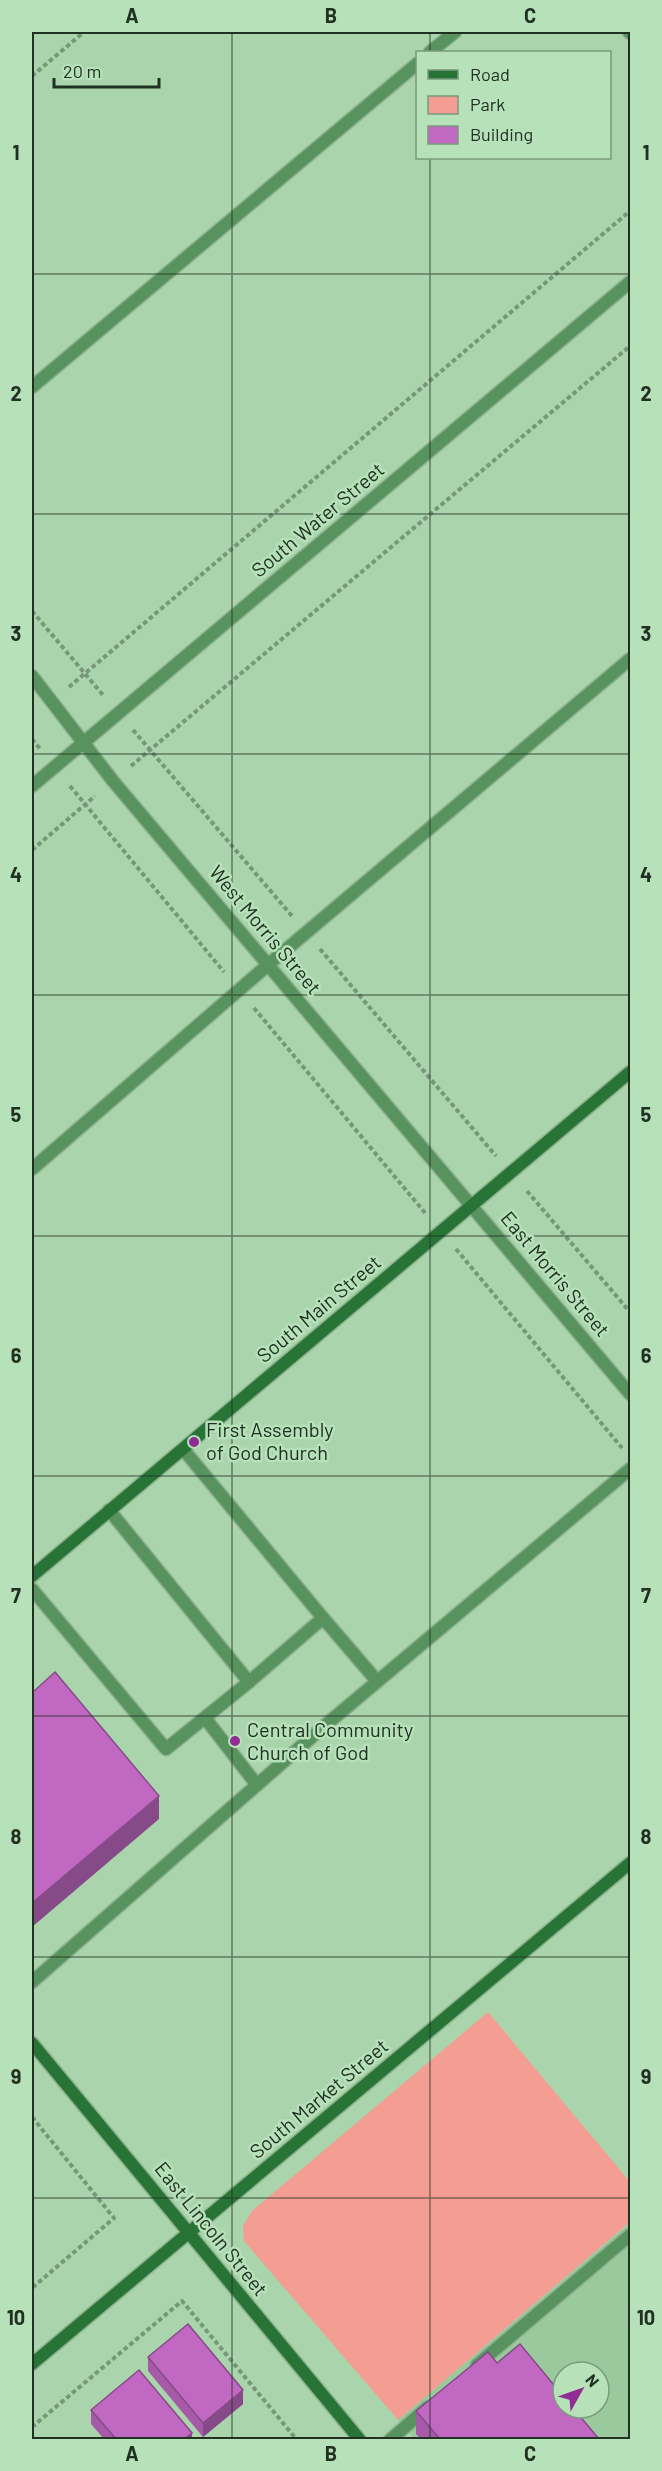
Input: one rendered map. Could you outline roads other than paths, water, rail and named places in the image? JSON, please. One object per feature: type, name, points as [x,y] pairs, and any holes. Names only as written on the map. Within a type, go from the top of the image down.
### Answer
[{"type":"street","points":[[431,51],[455,32]]},
{"type":"street","points":[[32,387],[416,64]]},
{"type":"street","name":"South Water Street","points":[[32,786],[630,282]]},
{"type":"street","points":[[32,1169],[268,964],[630,659]]},
{"type":"street","name":"West Morris Street","points":[[32,676],[113,781],[472,1206]]},
{"type":"street","name":"South Main Street","points":[[32,1576],[630,1072]]},
{"type":"street","name":"East Morris Street","points":[[472,1206],[630,1394]]},
{"type":"street","points":[[183,1449],[377,1681]]},
{"type":"street","points":[[32,1982],[377,1681],[630,1469]]},
{"type":"street","points":[[109,1510],[249,1682]]},
{"type":"street","points":[[32,1589],[166,1749],[205,1719],[323,1618]]},
{"type":"street","points":[[205,1719],[257,1785]]},
{"type":"street","name":"South Market Street","points":[[32,2364],[630,1863]]},
{"type":"street","name":"East Lincoln Street","points":[[32,2043],[360,2439]]},
{"type":"street","points":[[467,2374],[630,2235]]},
{"type":"street","points":[[390,2439],[439,2397]]},
{"type":"place","name":"First Assembly of God Church","points":[[194,1442]]},
{"type":"place","name":"Central Community Church of God","points":[[235,1741]]}]
